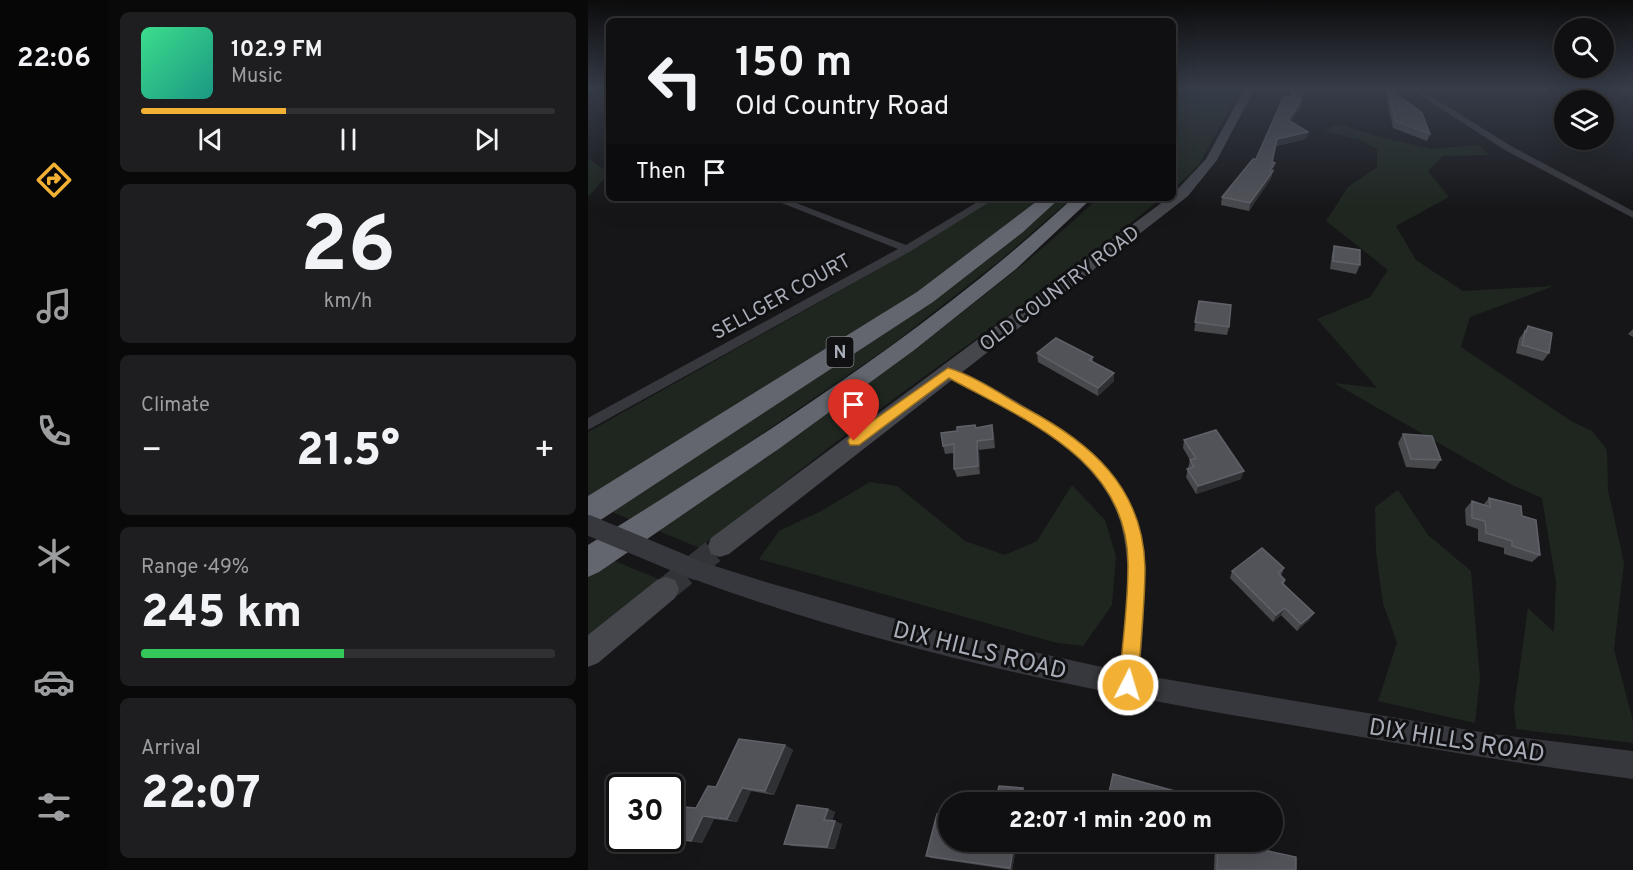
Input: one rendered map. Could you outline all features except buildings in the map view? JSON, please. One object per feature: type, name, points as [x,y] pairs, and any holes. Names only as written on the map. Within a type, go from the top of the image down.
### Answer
[{"type":"highway","name":"N","points":[[588,512],[925,297],[1016,228],[1048,201]]},
{"type":"highway","name":"N","points":[[588,562],[814,411],[925,331],[1021,254],[1080,201]]},
{"type":"main road","name":"OLD COUNTRY ROAD","points":[[1176,198],[1211,160],[1228,129]]},
{"type":"main road","name":"OLD COUNTRY ROAD","points":[[720,546],[1172,201]]},
{"type":"main road","points":[[588,653],[666,589]]},
{"type":"street","points":[[1477,129],[1508,148],[1633,215]]},
{"type":"street","points":[[782,201],[907,249]]},
{"type":"street","name":"SELLGER COURT","points":[[588,424],[907,249],[986,201]]},
{"type":"street","points":[[948,372],[1055,430],[1100,469],[1119,495],[1131,528],[1137,566],[1128,685]]},
{"type":"street","name":"DIX HILLS ROAD","points":[[588,525],[696,570],[769,594],[935,642],[1128,685],[1493,747],[1633,765]]},
{"type":"shaded area","points":[[1176,129],[1219,129],[1198,166],[1176,187]]},
{"type":"shaded area","points":[[1328,129],[1353,129],[1431,149],[1479,145],[1489,155],[1443,156],[1428,171],[1449,197],[1396,226],[1416,260],[1463,291],[1554,286],[1470,317],[1461,347],[1571,421],[1592,431],[1607,450],[1608,490],[1624,563],[1614,649],[1633,721],[1633,743],[1516,729],[1514,709],[1528,608],[1554,632],[1556,583],[1542,498],[1512,485],[1334,383],[1377,388],[1317,319],[1370,297],[1388,270],[1326,221],[1348,187],[1377,167],[1377,149],[1360,140],[1323,131]]},
{"type":"shaded area","points":[[588,158],[606,171],[606,176],[588,197]]},
{"type":"shaded area","points":[[991,201],[1038,201],[959,266],[845,342],[588,500],[588,432],[875,271]]},
{"type":"shaded area","points":[[1057,201],[1069,201],[1002,259],[889,347],[634,521],[605,509],[989,255]]},
{"type":"shaded area","points":[[1095,201],[1158,201],[1084,260],[858,425],[700,548],[651,528],[938,331],[1047,244]]},
{"type":"shaded area","points":[[870,482],[897,486],[965,541],[1005,555],[1037,541],[1072,485],[1105,520],[1116,556],[1112,605],[1083,646],[1057,643],[759,559],[779,531],[821,511]]},
{"type":"shaded area","points":[[1398,490],[1428,535],[1471,571],[1480,678],[1475,723],[1378,701],[1397,643],[1383,603],[1376,553],[1375,507]]},
{"type":"shaded area","points":[[610,559],[661,580],[588,642],[588,573]]},
{"type":"tunnel","points":[[666,589],[720,546]]},
{"type":"route","points":[[854,441],[948,372],[1055,430],[1075,445],[1100,469],[1119,495],[1131,528],[1137,566],[1128,685]]}]
